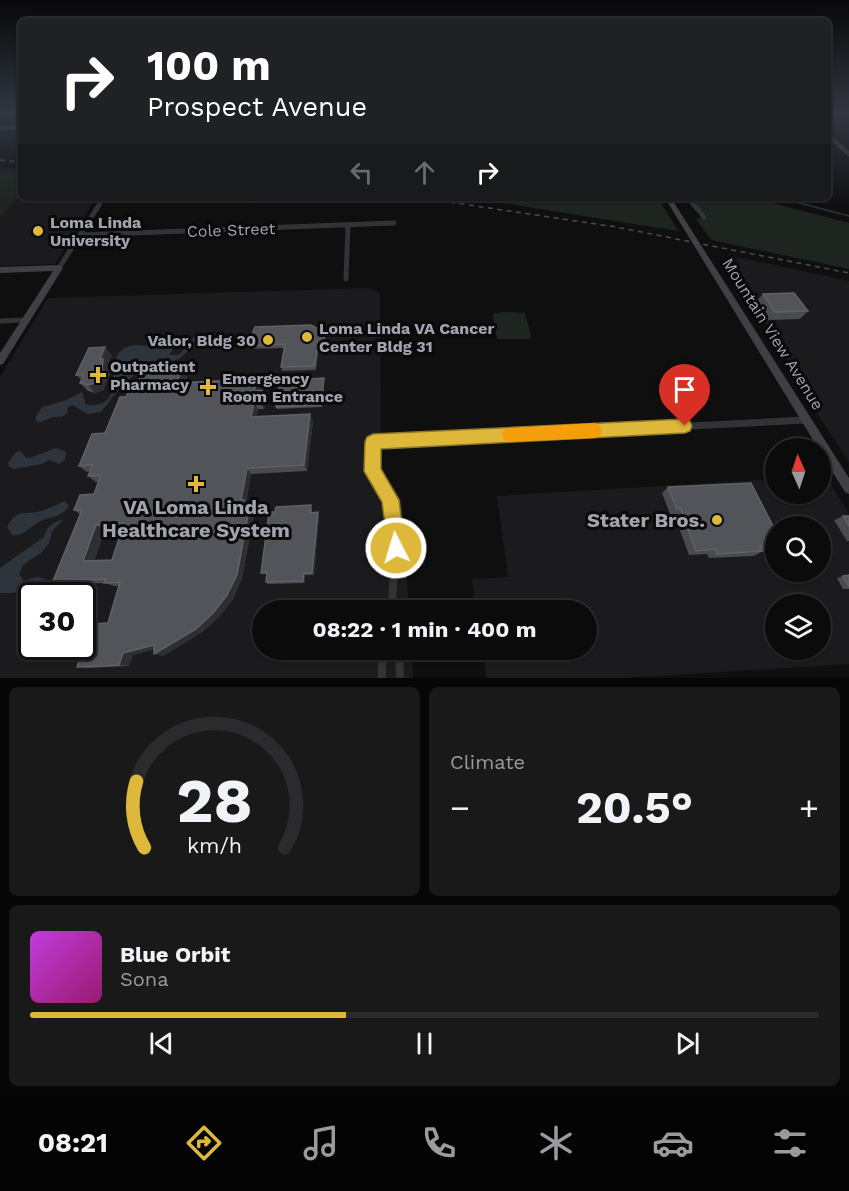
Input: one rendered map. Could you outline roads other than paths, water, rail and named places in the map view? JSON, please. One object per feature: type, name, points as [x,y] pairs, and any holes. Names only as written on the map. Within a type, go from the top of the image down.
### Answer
[{"type":"main road","name":"Mountain View Avenue","points":[[671,201],[849,488]]},
{"type":"main road","points":[[0,270],[59,268]]},
{"type":"main road","points":[[0,361],[59,268]]},
{"type":"street","points":[[59,268],[101,201]]},
{"type":"street","points":[[691,201],[704,217]]},
{"type":"street","name":"Cole Street","points":[[81,235],[394,224]]},
{"type":"street","points":[[346,279],[348,226]]},
{"type":"street","points":[[0,321],[26,320]]},
{"type":"street","points":[[392,600],[395,532],[390,500],[373,471],[373,442],[806,420]]},
{"type":"street","points":[[382,660],[382,678]]},
{"type":"street","points":[[399,660],[400,678]]},
{"type":"waterway","points":[[792,201],[849,216]]},
{"type":"railway","points":[[0,160],[18,162]]},
{"type":"railway","points":[[442,201],[616,227],[849,273]]},
{"type":"place","name":"Loma Linda University","points":[[38,231]]},
{"type":"place","name":"Loma Linda VA Cancer Center Bldg 31","points":[[307,337]]},
{"type":"place","name":"Valor, Bldg 30","points":[[268,340]]},
{"type":"place","name":"Outpatient Pharmacy","points":[[98,375]]},
{"type":"place","name":"Emergency Room Entrance","points":[[208,387]]},
{"type":"place","name":"VA Loma Linda Healthcare System","points":[[196,484]]},
{"type":"place","name":"Stater Bros.","points":[[717,520]]}]
